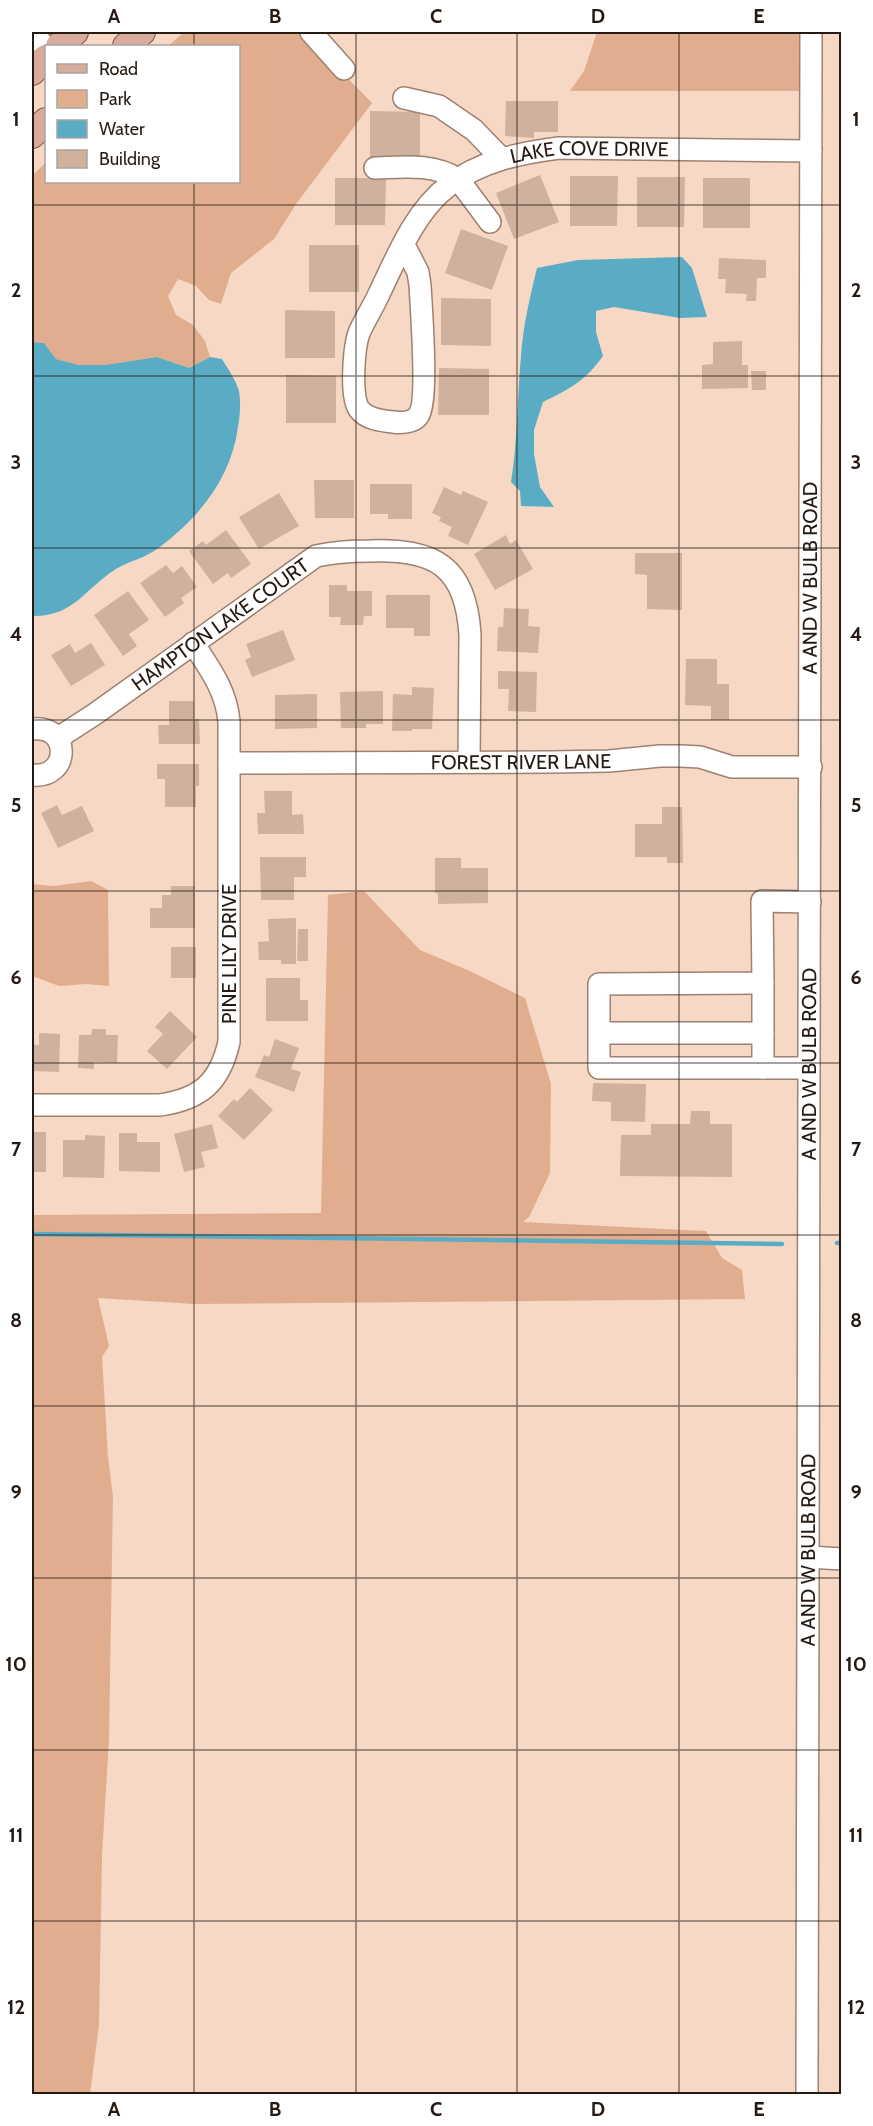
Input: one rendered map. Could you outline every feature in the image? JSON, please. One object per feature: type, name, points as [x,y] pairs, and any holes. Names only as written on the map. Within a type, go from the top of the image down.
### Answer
[{"type":"main road","points":[[60,45],[75,32]]},
{"type":"main road","points":[[127,45],[142,32]]},
{"type":"main road","points":[[32,72],[45,59]]},
{"type":"main road","points":[[32,135],[45,122]]},
{"type":"street","points":[[32,32],[45,47]]},
{"type":"street","points":[[311,32],[344,69]]},
{"type":"street","name":"A AND W BULB ROAD","points":[[807,2094],[810,1557],[811,32]]},
{"type":"street","points":[[404,98],[439,106],[474,130],[502,159]]},
{"type":"street","name":"LAKE COVE DRIVE","points":[[404,245],[418,272],[420,285],[423,389],[419,416],[412,421],[397,423],[367,416],[359,410],[354,380],[359,334],[404,245],[417,222],[431,202],[458,179],[502,159],[528,152],[559,148],[811,150]]},
{"type":"street","points":[[375,168],[434,169],[458,179],[490,222]]},
{"type":"street","name":"HAMPTON LAKE COURT","points":[[57,738],[95,714],[316,556],[334,552],[389,550],[406,551],[440,564],[454,578],[464,596],[468,615],[469,762]]},
{"type":"street","name":"PINE LILY DRIVE","points":[[32,1105],[160,1105],[181,1102],[199,1093],[214,1080],[225,1062],[229,1042],[227,704],[221,687],[193,643]]},
{"type":"street","points":[[32,729],[45,729],[57,738],[62,754],[55,769],[40,776],[32,775]]},
{"type":"street","name":"FOREST RIVER LANE","points":[[229,763],[609,761],[681,756],[700,757],[732,767],[811,767]]},
{"type":"street","points":[[763,1068],[762,902],[810,902]]},
{"type":"street","points":[[763,983],[599,984],[599,1068],[809,1068]]},
{"type":"street","points":[[600,1033],[763,1034]]},
{"type":"street","points":[[810,1557],[842,1558]]},
{"type":"green space","points":[[184,32],[300,32],[372,103],[296,204],[274,239],[231,273],[221,304],[209,300],[196,286],[178,279],[168,296],[176,315],[193,325],[205,341],[210,357],[189,368],[157,357],[105,365],[79,365],[56,359],[44,343],[32,342],[32,176],[45,163],[45,183],[240,183],[240,45],[169,45]]},
{"type":"green space","points":[[597,32],[803,32],[803,91],[570,91],[584,71]]},
{"type":"green space","points":[[91,881],[108,890],[109,986],[86,984],[59,986],[35,977],[32,979],[32,884],[54,886]]},
{"type":"green space","points":[[364,891],[420,950],[525,998],[551,1084],[550,1173],[529,1217],[523,1222],[706,1231],[722,1258],[742,1270],[745,1299],[194,1304],[98,1298],[109,1346],[102,1357],[108,1457],[113,1496],[109,1740],[102,1856],[99,2025],[90,2094],[32,2094],[32,1215],[321,1213],[328,895]]},
{"type":"water","points":[[682,257],[692,268],[707,317],[680,318],[614,307],[596,311],[596,332],[603,356],[576,384],[543,402],[534,430],[534,454],[540,487],[554,507],[521,506],[520,491],[511,482],[522,345],[537,268],[578,260]]},
{"type":"water","points":[[32,342],[44,343],[56,359],[79,365],[105,365],[157,357],[189,368],[210,357],[222,359],[238,387],[240,405],[239,423],[228,464],[210,496],[186,525],[152,552],[116,569],[69,607],[46,615],[32,616]]},
{"type":"building","points":[[506,101],[558,101],[558,132],[534,132],[534,138],[505,136]]},
{"type":"building","points":[[370,111],[420,112],[420,159],[370,158]]},
{"type":"building","points":[[540,175],[559,222],[514,239],[496,193]]},
{"type":"building","points":[[570,176],[618,176],[617,226],[570,226]]},
{"type":"building","points":[[637,177],[685,177],[684,227],[637,227]]},
{"type":"building","points":[[335,178],[386,178],[385,225],[335,225]]},
{"type":"building","points":[[703,178],[750,178],[750,228],[703,228]]},
{"type":"building","points":[[461,229],[508,246],[492,290],[445,273]]},
{"type":"building","points":[[309,245],[359,245],[359,292],[309,292]]},
{"type":"building","points":[[719,258],[766,260],[766,278],[757,278],[756,301],[746,301],[747,294],[725,293],[726,279],[718,279]]},
{"type":"building","points":[[441,298],[491,299],[491,346],[441,345]]},
{"type":"building","points":[[285,310],[335,311],[335,358],[285,358]]},
{"type":"building","points":[[742,341],[742,365],[748,365],[748,388],[702,389],[702,365],[713,364],[713,342]]},
{"type":"building","points":[[439,368],[489,369],[489,415],[438,415]]},
{"type":"building","points":[[751,371],[766,371],[766,390],[752,390]]},
{"type":"building","points":[[286,375],[336,376],[336,423],[286,423]]},
{"type":"building","points":[[314,480],[354,480],[354,518],[315,518]]},
{"type":"building","points":[[370,484],[412,484],[412,519],[388,519],[388,514],[370,514]]},
{"type":"building","points":[[444,487],[461,495],[463,491],[488,502],[468,545],[448,536],[452,527],[439,521],[441,517],[432,513]]},
{"type":"building","points":[[279,493],[299,526],[259,549],[239,517]]},
{"type":"building","points":[[226,530],[251,564],[231,578],[228,573],[213,584],[189,551],[203,541],[206,545]]},
{"type":"building","points":[[506,535],[510,544],[516,540],[533,569],[495,590],[474,554]]},
{"type":"building","points":[[635,553],[682,553],[682,610],[647,609],[647,575],[635,574]]},
{"type":"building","points":[[166,565],[173,573],[182,566],[197,587],[181,598],[184,603],[165,617],[140,583]]},
{"type":"building","points":[[329,585],[347,585],[347,591],[372,591],[372,616],[364,616],[363,625],[340,625],[341,617],[329,617]]},
{"type":"building","points":[[128,591],[149,620],[129,634],[137,646],[123,656],[94,615]]},
{"type":"building","points":[[386,595],[430,595],[430,636],[414,636],[414,628],[386,628]]},
{"type":"building","points":[[504,608],[529,609],[528,626],[540,627],[538,653],[497,651],[498,627],[503,627]]},
{"type":"building","points":[[283,630],[295,660],[252,677],[245,660],[251,657],[246,644]]},
{"type":"building","points":[[91,643],[105,665],[71,686],[51,655],[70,644],[75,653]]},
{"type":"building","points":[[686,659],[717,659],[717,684],[729,684],[729,720],[711,720],[711,706],[685,705]]},
{"type":"building","points":[[498,671],[537,672],[536,712],[508,711],[509,689],[498,689]]},
{"type":"building","points":[[412,687],[434,688],[432,729],[392,731],[393,694],[412,695]]},
{"type":"building","points":[[383,691],[383,724],[366,724],[366,728],[341,728],[340,692]]},
{"type":"building","points":[[317,694],[317,728],[275,729],[275,695]]},
{"type":"building","points":[[169,701],[194,701],[194,719],[199,719],[200,744],[159,744],[158,725],[169,725]]},
{"type":"building","points":[[157,764],[199,764],[196,807],[165,807],[165,779],[157,779]]},
{"type":"building","points":[[264,791],[292,791],[292,815],[303,814],[304,834],[258,834],[257,813],[265,813]]},
{"type":"building","points":[[57,805],[62,815],[82,806],[94,831],[58,848],[41,813]]},
{"type":"building","points":[[662,807],[682,807],[683,863],[667,863],[667,857],[635,857],[635,824],[662,824]]},
{"type":"building","points":[[260,857],[306,857],[306,877],[294,877],[294,900],[261,900]]},
{"type":"building","points":[[435,858],[461,858],[461,868],[488,868],[488,903],[438,904],[438,893],[435,893]]},
{"type":"building","points":[[171,886],[195,886],[195,928],[150,928],[150,908],[162,908],[162,895],[171,895]]},
{"type":"building","points":[[296,918],[296,964],[281,964],[281,960],[259,960],[258,942],[269,941],[268,919]]},
{"type":"building","points":[[298,929],[308,929],[308,961],[297,961]]},
{"type":"building","points":[[171,947],[196,947],[196,978],[171,978]]},
{"type":"building","points":[[266,978],[300,978],[300,1000],[308,1000],[308,1021],[266,1021]]},
{"type":"building","points":[[170,1011],[197,1037],[167,1069],[147,1051],[163,1034],[155,1027]]},
{"type":"building","points":[[92,1029],[106,1029],[106,1035],[118,1035],[117,1063],[94,1062],[94,1069],[78,1068],[79,1035],[91,1035]]},
{"type":"building","points":[[39,1033],[60,1034],[59,1072],[32,1071],[32,1045],[39,1045]]},
{"type":"building","points":[[275,1039],[299,1048],[291,1069],[301,1072],[294,1092],[255,1077],[264,1055],[269,1057]]},
{"type":"building","points":[[593,1083],[646,1084],[645,1122],[611,1121],[611,1102],[592,1101]]},
{"type":"building","points":[[250,1088],[273,1110],[244,1140],[218,1116],[234,1099],[237,1102]]},
{"type":"building","points":[[691,1111],[710,1111],[710,1124],[732,1124],[732,1177],[620,1176],[621,1135],[651,1135],[651,1124],[690,1124]]},
{"type":"building","points":[[212,1124],[218,1148],[201,1152],[205,1167],[184,1172],[174,1134]]},
{"type":"building","points":[[32,1132],[46,1132],[46,1172],[32,1172]]},
{"type":"building","points":[[119,1133],[137,1133],[137,1142],[160,1142],[160,1172],[119,1171]]},
{"type":"building","points":[[85,1135],[105,1136],[104,1178],[63,1177],[63,1140],[85,1140]]},
{"type":"waterway","points":[[32,1234],[782,1244]]},
{"type":"waterway","points":[[837,1243],[842,1243]]}]
